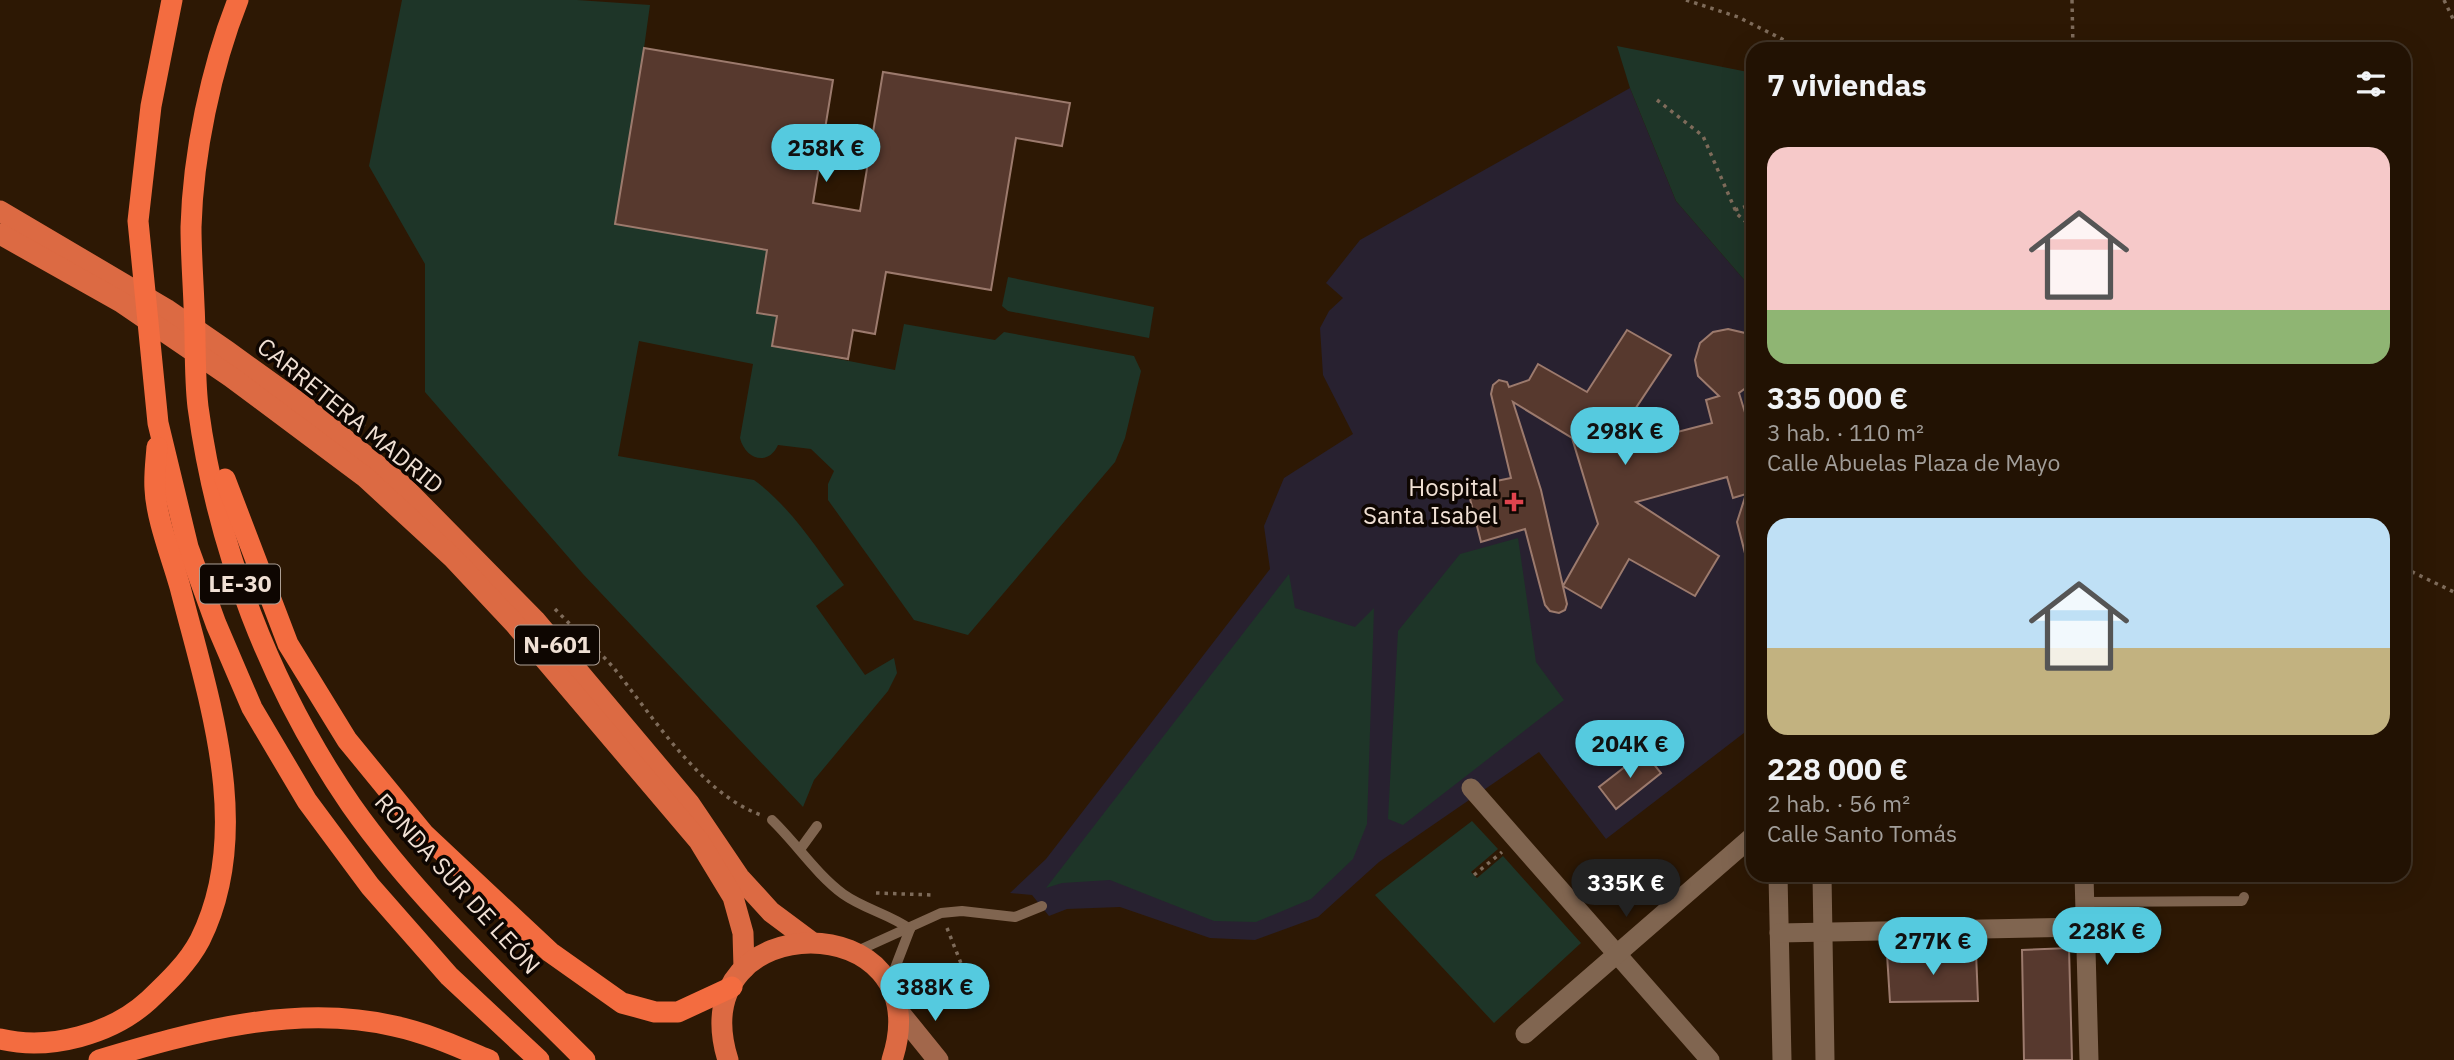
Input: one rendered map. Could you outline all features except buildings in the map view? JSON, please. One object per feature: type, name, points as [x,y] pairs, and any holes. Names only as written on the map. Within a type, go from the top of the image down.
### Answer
[{"type":"highway","name":"LE-30","points":[[172,0],[151,106],[138,221],[158,424],[188,547],[216,624],[252,708],[307,801],[370,886],[440,966],[539,1060]]},
{"type":"highway","name":"RONDA SUR DE LEÓN","points":[[238,0],[205,112],[191,226],[198,406],[236,571],[265,649],[301,723],[352,805],[401,869],[485,960],[585,1060]]},
{"type":"highway","name":"CARRETERA MADRID","points":[[0,211],[166,309],[270,382],[403,486],[536,620],[689,803],[739,877],[771,912],[810,941]]},
{"type":"highway","name":"CARRETERA MADRID","points":[[0,234],[121,302],[279,412],[365,477],[453,558],[514,623],[699,841],[733,897],[743,933],[744,968]]},
{"type":"highway","points":[[198,406],[288,644],[346,740],[424,834],[550,952],[622,1003],[655,1012],[678,1012],[732,987]]},
{"type":"highway","points":[[0,1040],[38,1041],[77,1037],[116,1025],[145,1004],[174,976],[200,942],[213,908],[221,874],[225,834],[223,782],[208,699],[155,491],[158,424]]},
{"type":"highway","name":"N-601","points":[[728,1060],[721,1039],[723,1012],[732,987],[744,968],[763,953],[787,943],[810,941],[833,944],[855,952],[882,975],[892,990],[899,1012],[899,1040],[892,1060]]},
{"type":"highway","points":[[99,1060],[166,1040],[263,1021],[332,1018],[392,1025],[442,1040],[489,1060]]},
{"type":"main road","points":[[899,1012],[938,1060]]},
{"type":"street","points":[[1471,788],[1710,1060]]},
{"type":"street","points":[[1525,1034],[1746,842]]},
{"type":"street","points":[[1778,882],[1782,1060]]},
{"type":"street","points":[[1822,882],[1825,1060]]},
{"type":"street","points":[[2084,882],[2089,1060]]},
{"type":"street","points":[[1779,933],[2086,927]]},
{"type":"lane","points":[[772,820],[844,894],[867,908],[890,915],[910,929]]},
{"type":"lane","points":[[801,848],[817,826]]},
{"type":"lane","points":[[2085,902],[2242,901],[2244,897]]},
{"type":"lane","points":[[855,952],[941,913],[962,911],[1016,917],[1042,906]]},
{"type":"lane","points":[[892,990],[895,968],[910,929]]},
{"type":"path","points":[[1686,0],[1738,17],[1788,42]]},
{"type":"path","points":[[2072,0],[2073,42]]},
{"type":"path","points":[[2444,0],[2454,21]]},
{"type":"path","points":[[1657,100],[1703,136],[1735,210],[1746,221]]},
{"type":"path","points":[[1735,210],[1746,207]]},
{"type":"path","points":[[2411,571],[2454,592]]},
{"type":"path","points":[[1474,875],[1516,840]]},
{"type":"path","points":[[867,892],[884,895],[933,895]]},
{"type":"path","points":[[945,923],[972,991]]},
{"type":"shaded area","name":"Hospital Santa Isabel","points":[[1630,88],[1676,201],[1746,282],[1746,731],[1606,839],[1539,752],[1379,862],[1318,917],[1255,940],[1210,938],[1120,907],[1067,909],[1049,916],[1032,895],[1010,893],[1046,859],[1270,569],[1264,526],[1284,478],[1353,434],[1323,375],[1320,328],[1329,311],[1343,298],[1326,283],[1360,240]]},
{"type":"green space","points":[[402,0],[577,0],[650,5],[644,48],[767,250],[757,313],[777,316],[772,346],[895,370],[904,324],[995,340],[1004,332],[1134,356],[1141,371],[1125,438],[1115,462],[968,635],[914,620],[828,500],[828,484],[834,471],[811,449],[778,445],[774,452],[763,458],[757,458],[747,451],[740,438],[753,364],[639,341],[618,456],[754,480],[792,516],[844,585],[816,606],[865,675],[894,658],[897,673],[888,691],[814,780],[803,807],[583,574],[425,392],[425,264],[369,166]]},
{"type":"green space","points":[[1617,46],[1746,72],[1746,282],[1676,201],[1630,88]]},
{"type":"green space","points":[[1008,277],[1154,307],[1149,338],[1008,311],[1002,306]]},
{"type":"green space","points":[[1518,538],[1536,662],[1564,700],[1403,825],[1388,819],[1398,631],[1460,554]]},
{"type":"green space","points":[[1289,574],[1295,608],[1355,627],[1374,608],[1367,824],[1353,859],[1311,899],[1256,922],[1214,921],[1110,880],[1062,883],[1046,888]]},
{"type":"green space","points":[[1472,821],[1498,849],[1471,872],[1477,878],[1503,856],[1581,943],[1494,1023],[1375,895]]},
{"type":"place","name":"Hospital Santa Isabel","points":[[1514,502]]}]
